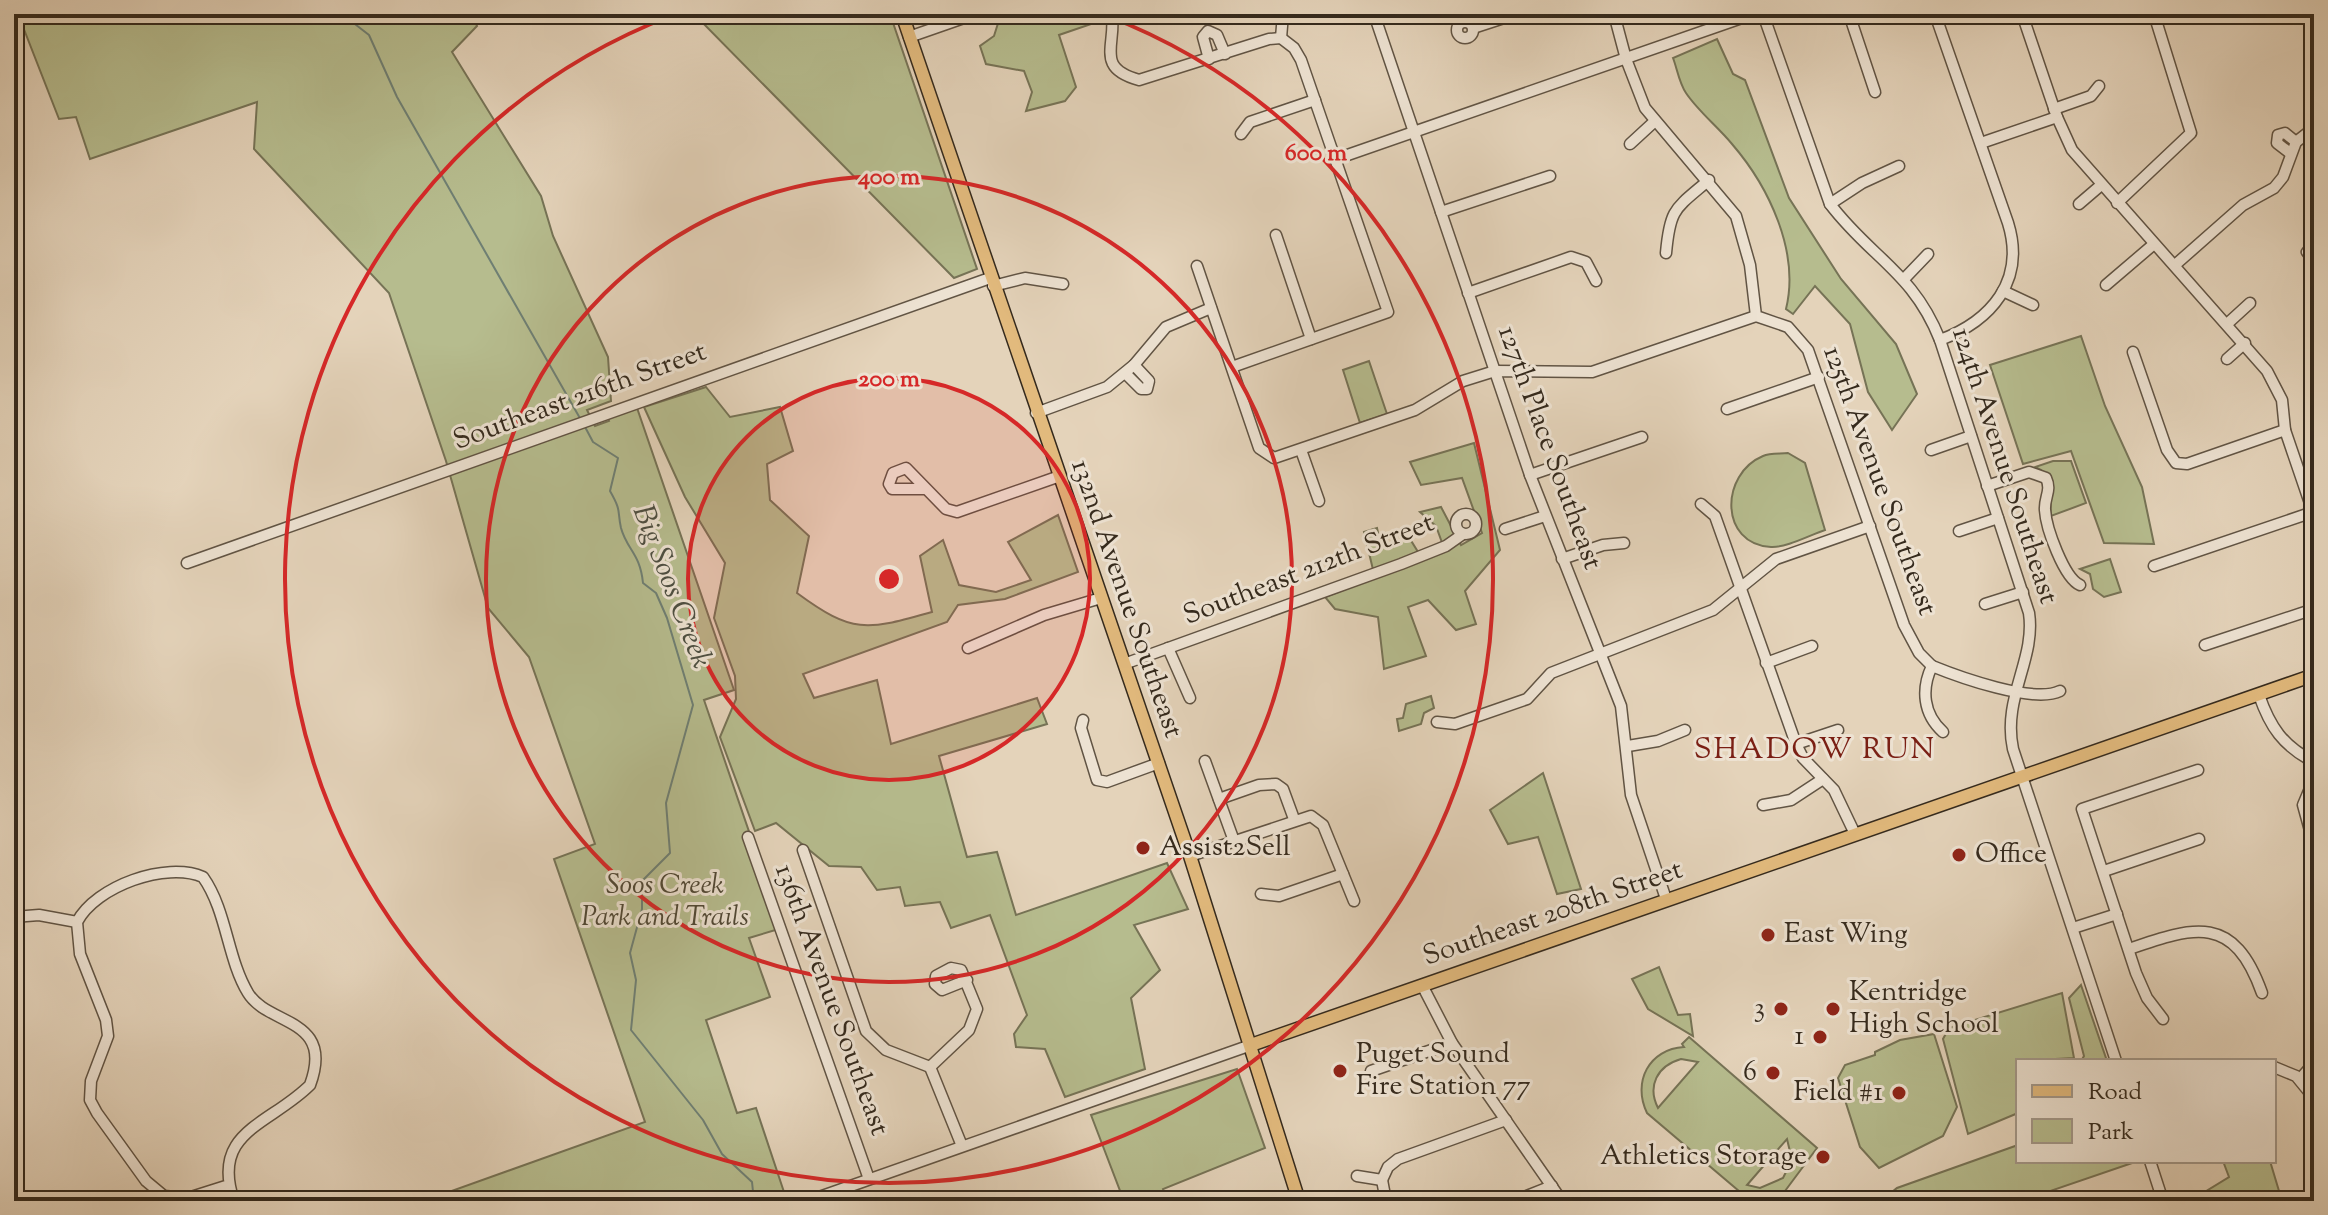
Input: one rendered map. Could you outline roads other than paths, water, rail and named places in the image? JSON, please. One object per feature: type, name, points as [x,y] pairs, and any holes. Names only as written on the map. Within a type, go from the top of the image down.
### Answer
[{"type":"main road","name":"132nd Avenue Southeast","points":[[902,14],[1057,477],[1159,763],[1299,1201]]},
{"type":"main road","name":"Southeast 208th Street","points":[[1251,1045],[2314,675]]},
{"type":"street","points":[[909,37],[975,14]]},
{"type":"street","points":[[1112,14],[1109,45],[1113,65],[1120,72],[1139,80],[1269,39],[1281,38],[1294,48],[1301,60],[1336,159],[1388,312],[1232,367]]},
{"type":"street","points":[[1281,38],[1283,14]]},
{"type":"street","name":"127th Place Southeast","points":[[1374,14],[1530,475],[1621,706],[1628,746],[1631,795],[1666,899]]},
{"type":"street","points":[[1473,28],[1516,14]]},
{"type":"street","points":[[1197,266],[1259,448],[1269,457],[1278,458],[1415,410],[1463,381],[1495,371],[1592,372],[1756,316],[1745,237],[1728,203],[1645,108],[1626,59],[1614,14]]},
{"type":"street","points":[[1336,159],[1753,14]]},
{"type":"street","name":"124th Avenue Southeast","points":[[1763,14],[1830,204],[1849,227],[1905,278],[1923,304],[1940,340],[2023,592],[2030,625],[2008,724],[2115,1059]]},
{"type":"street","points":[[1849,14],[1875,92]]},
{"type":"street","points":[[1935,14],[2012,240],[2012,262],[2003,291],[1982,319],[1940,340]]},
{"type":"street","points":[[2022,14],[2055,113],[2072,150],[2100,186],[2175,265],[2267,371],[2282,400],[2285,430],[2314,513],[2154,566]]},
{"type":"street","points":[[2117,203],[2191,133],[2154,14]]},
{"type":"street","points":[[1209,59],[1203,37],[1208,31],[1216,32],[1225,54]]},
{"type":"street","points":[[1981,143],[2091,96],[2099,86]]},
{"type":"street","points":[[1241,134],[1250,122],[1315,100]]},
{"type":"street","points":[[1630,144],[1655,121]]},
{"type":"street","points":[[2175,265],[2243,205],[2274,188],[2286,171],[2296,142],[2314,128]]},
{"type":"street","points":[[2290,153],[2277,143],[2278,135],[2285,133],[2296,142]]},
{"type":"street","points":[[1830,204],[1862,183],[1899,166]]},
{"type":"street","points":[[1441,212],[1550,176]]},
{"type":"street","points":[[1666,253],[1669,220],[1675,208],[1709,180]]},
{"type":"street","points":[[2079,204],[2100,186]]},
{"type":"street","points":[[1276,235],[1311,339]]},
{"type":"street","points":[[2106,285],[2154,244]]},
{"type":"street","points":[[2314,244],[2307,252],[2314,261]]},
{"type":"street","points":[[1905,278],[1928,254]]},
{"type":"street","points":[[1468,293],[1571,257],[1586,262],[1596,281]]},
{"type":"street","name":"Southeast 216th Street","points":[[187,563],[583,422],[991,282],[1025,278],[1063,284]]},
{"type":"street","points":[[2003,291],[2033,305]]},
{"type":"street","points":[[2227,324],[2250,303]]},
{"type":"street","points":[[1036,413],[1093,394],[1134,365],[1166,327],[1211,308]]},
{"type":"street","name":"125th Avenue Southeast","points":[[1756,316],[1777,322],[1800,337],[1819,377],[1907,632],[1919,653],[1932,666]]},
{"type":"street","points":[[2227,359],[2245,343]]},
{"type":"street","points":[[2133,352],[2174,462],[2187,464],[2285,430]]},
{"type":"street","points":[[1125,373],[1141,389],[1147,389],[1149,381],[1134,365]]},
{"type":"street","points":[[1727,409],[1819,377]]},
{"type":"street","points":[[1931,450],[1971,436]]},
{"type":"street","points":[[1530,475],[1642,437]]},
{"type":"street","points":[[1301,450],[1319,501]]},
{"type":"street","points":[[1987,486],[2029,472],[2039,473],[2048,483],[2045,508],[2067,576],[2080,585]]},
{"type":"street","points":[[925,489],[946,509],[957,512],[1057,477]]},
{"type":"street","points":[[1701,504],[1715,516],[1796,744],[1803,758],[1838,797],[1855,834]]},
{"type":"street","points":[[1505,529],[1545,516]]},
{"type":"street","points":[[1959,531],[1998,518]]},
{"type":"street","points":[[1437,722],[1455,724],[1527,699],[1551,673],[1713,610],[1776,559],[1870,526]]},
{"type":"street","name":"Southeast 212th Street","points":[[1124,664],[1401,564],[1446,546],[1463,534]]},
{"type":"street","points":[[1562,559],[1603,545],[1624,543]]},
{"type":"street","points":[[1985,604],[2023,592]]},
{"type":"street","points":[[968,648],[1044,615],[1101,598]]},
{"type":"street","points":[[2205,645],[2314,609]]},
{"type":"street","points":[[1766,663],[1812,646]]},
{"type":"street","points":[[1168,648],[1190,698]]},
{"type":"street","points":[[1943,732],[1933,721],[1925,698],[1925,684],[1932,666],[2015,691],[2042,695],[2060,691]]},
{"type":"street","points":[[2259,695],[2278,737],[2290,749],[2314,762]]},
{"type":"street","points":[[1083,720],[1081,728],[1097,780],[1107,782],[1159,763]]},
{"type":"street","points":[[1628,746],[1658,741],[1685,730]]},
{"type":"street","points":[[1796,744],[1838,730]]},
{"type":"street","points":[[1205,761],[1234,841]]},
{"type":"street","points":[[2163,1019],[2144,993],[2082,809],[2198,770]]},
{"type":"street","points":[[1763,805],[1791,800],[1823,779]]},
{"type":"street","points":[[2314,779],[2303,805],[2314,845]]},
{"type":"street","points":[[1219,799],[1259,785],[1276,784],[1283,789],[1294,819]]},
{"type":"street","points":[[1190,856],[1294,819],[1316,817],[1323,825],[1354,901]]},
{"type":"street","name":"136th Avenue Southeast","points":[[748,837],[869,1179]]},
{"type":"street","points":[[2104,871],[2199,839]]},
{"type":"street","points":[[803,850],[866,1031],[886,1050],[930,1067],[962,1146]]},
{"type":"street","points":[[229,1185],[188,1198],[164,1196],[146,1181],[90,1100],[91,1081],[108,1036],[106,1020],[80,954],[77,922],[92,903],[142,879],[191,872],[203,877],[248,993],[265,1010],[301,1028],[314,1057],[310,1085],[236,1143],[227,1164],[234,1201]]},
{"type":"street","points":[[1261,894],[1279,896],[1343,874]]},
{"type":"street","points":[[2073,928],[2117,914]]},
{"type":"street","points":[[14,917],[39,915],[77,922]]},
{"type":"street","points":[[2129,949],[2183,931],[2219,934],[2245,955],[2262,993]]},
{"type":"street","points":[[930,1067],[975,1021],[977,1003],[967,980]]},
{"type":"street","points":[[1422,985],[1452,1043],[1562,1201]]},
{"type":"street","points":[[1371,1071],[1452,1043]]},
{"type":"street","name":"Southeast 208th Street","points":[[808,1201],[1251,1045]]},
{"type":"street","points":[[2300,1079],[2314,1063]]},
{"type":"street","points":[[2276,1068],[2300,1079],[2314,1098]]},
{"type":"street","points":[[1386,1201],[1382,1180],[1388,1167],[1398,1159],[1506,1120]]},
{"type":"street","points":[[2151,1163],[2163,1201]]},
{"type":"street","points":[[1357,1176],[1382,1180]]},
{"type":"street","points":[[1514,1201],[1552,1186]]},
{"type":"waterway","name":"Big Soos Creek","points":[[342,14],[369,35],[397,97],[581,420]]},
{"type":"waterway","name":"Big Soos Creek","points":[[584,425],[593,442],[618,458],[610,491],[618,507],[621,528],[639,565],[643,583],[656,593],[667,618],[693,705],[666,803],[670,853],[642,881],[642,909],[630,953],[636,980],[631,1030],[703,1120],[722,1154],[752,1182],[754,1201]]},
{"type":"place","name":"Assist2Sell","points":[[1143,848]]},
{"type":"place","name":"Office","points":[[1959,855]]},
{"type":"place","name":"East Wing","points":[[1768,935]]},
{"type":"place","name":"3","points":[[1781,1009]]},
{"type":"place","name":"Kentridge High School","points":[[1833,1009]]},
{"type":"place","name":"1","points":[[1820,1037]]},
{"type":"place","name":"Puget Sound Fire Station 77","points":[[1340,1071]]},
{"type":"place","name":"6","points":[[1773,1073]]},
{"type":"place","name":"Field #1","points":[[1899,1093]]},
{"type":"place","name":"Athletics Storage","points":[[1823,1157]]},
{"type":"district","name":"SHADOW RUN","points":[[1815,750]]},
{"type":"park label","name":"Soos Creek Park and Trails","points":[[665,902]]}]
